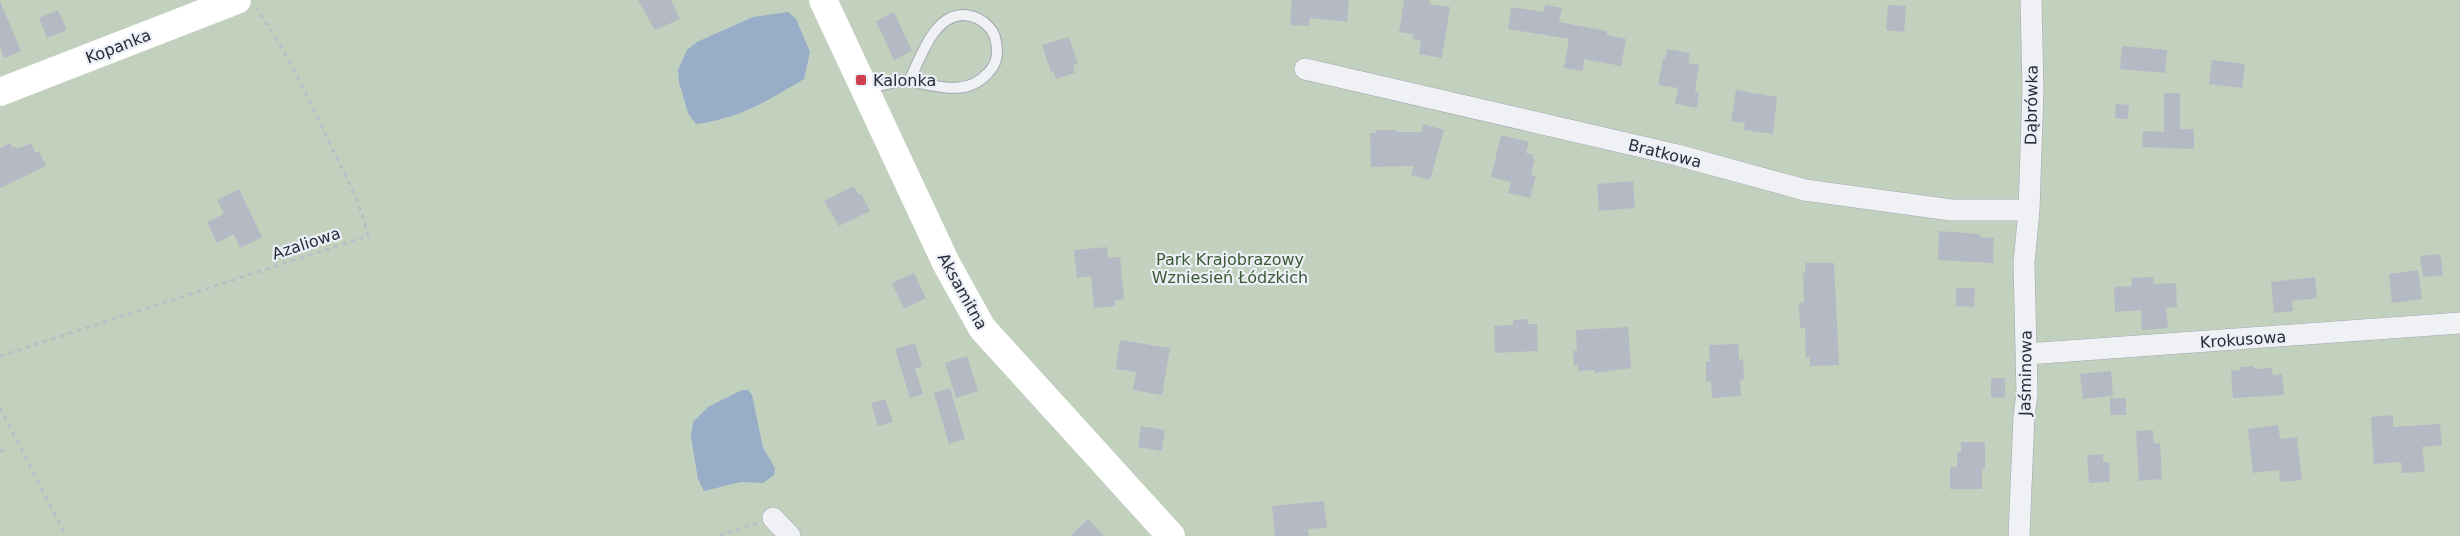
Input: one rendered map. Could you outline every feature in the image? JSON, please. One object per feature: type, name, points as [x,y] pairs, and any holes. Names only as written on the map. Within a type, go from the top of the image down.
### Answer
[{"type":"street","name":"Aksamitna","points":[[823,0],[956,282],[982,328],[1171,536]]},
{"type":"street","name":"Dąbrówka","points":[[2029,210],[2033,90],[2031,0]]},
{"type":"street","name":"Kopanka","points":[[0,92],[246,4]]},
{"type":"street","name":"Bratkowa","points":[[1305,69],[1677,155],[1805,190],[1951,210],[2029,210]]},
{"type":"street","name":"Jaśminowa","points":[[2019,536],[2027,394],[2024,263],[2029,210]]},
{"type":"street","name":"Krokusowa","points":[[2027,354],[2460,323]]},
{"type":"street","points":[[773,518],[790,536]]},
{"type":"lane","points":[[865,89],[909,81],[927,86],[957,88],[971,85],[983,79],[997,58],[997,44],[993,32],[974,16],[952,17],[943,23],[930,39],[909,81]]},
{"type":"path","name":"Azaliowa","points":[[0,356],[368,236],[365,220],[348,181],[288,56],[246,4]]},
{"type":"path","points":[[0,408],[66,536]]},
{"type":"path","points":[[0,452],[8,447]]},
{"type":"path","points":[[719,536],[773,518]]},
{"type":"green space","name":"Park Krajobrazowy Wzniesień Łódzkich","points":[[0,0],[2460,0],[2460,536],[0,536]]},
{"type":"water","points":[[788,12],[796,19],[810,52],[804,79],[766,101],[739,113],[696,124],[688,113],[679,82],[678,70],[687,50],[697,42],[753,17]]},
{"type":"water","points":[[742,390],[748,390],[752,395],[763,448],[775,468],[774,475],[763,483],[741,482],[704,491],[698,479],[691,437],[693,422],[708,407]]},
{"type":"building","points":[[638,0],[671,0],[680,19],[655,30]]},
{"type":"building","points":[[1292,0],[1349,0],[1347,22],[1310,18],[1309,26],[1290,25]]},
{"type":"building","points":[[1404,0],[1430,0],[1429,4],[1450,7],[1442,58],[1419,54],[1421,41],[1413,39],[1413,34],[1399,32]]},
{"type":"building","points":[[0,1],[21,51],[4,58],[0,47]]},
{"type":"building","points":[[1545,5],[1562,8],[1559,22],[1607,31],[1607,35],[1626,39],[1621,66],[1584,59],[1583,71],[1564,68],[1569,39],[1508,29],[1511,7],[1544,12]]},
{"type":"building","points":[[1888,5],[1906,6],[1904,32],[1886,30]]},
{"type":"building","points":[[58,10],[67,30],[47,38],[39,18]]},
{"type":"building","points":[[894,12],[912,51],[894,60],[876,21]]},
{"type":"building","points":[[1069,37],[1078,64],[1073,65],[1075,73],[1056,79],[1054,72],[1051,72],[1042,45]]},
{"type":"building","points":[[2122,46],[2167,50],[2165,73],[2120,69]]},
{"type":"building","points":[[1667,49],[1690,53],[1688,63],[1699,65],[1695,91],[1699,92],[1697,108],[1675,104],[1678,88],[1658,85]]},
{"type":"building","points":[[2212,60],[2245,64],[2242,88],[2209,84]]},
{"type":"building","points":[[1736,90],[1777,97],[1773,134],[1744,130],[1745,123],[1731,121]]},
{"type":"building","points":[[2164,93],[2180,93],[2180,129],[2194,129],[2194,149],[2142,147],[2143,131],[2164,132]]},
{"type":"building","points":[[2116,104],[2129,105],[2128,119],[2115,118]]},
{"type":"building","points":[[1423,124],[1444,130],[1430,180],[1411,175],[1414,166],[1371,167],[1370,133],[1376,133],[1376,130],[1422,132]]},
{"type":"building","points":[[1501,135],[1529,142],[1526,153],[1533,155],[1532,158],[1535,159],[1531,175],[1536,176],[1530,198],[1508,193],[1511,182],[1491,177]]},
{"type":"building","points":[[10,143],[13,148],[16,146],[17,149],[31,143],[36,153],[39,151],[46,166],[0,188],[0,148]]},
{"type":"building","points":[[1633,181],[1635,208],[1599,211],[1597,184]]},
{"type":"building","points":[[854,186],[870,211],[839,226],[824,201]]},
{"type":"building","points":[[239,189],[262,237],[240,248],[234,234],[217,243],[207,222],[224,214],[217,200]]},
{"type":"building","points":[[1939,231],[1980,234],[1980,237],[1994,238],[1993,263],[1938,260]]},
{"type":"building","points":[[1107,247],[1108,258],[1120,257],[1124,299],[1115,300],[1115,306],[1094,308],[1091,276],[1077,278],[1074,250]]},
{"type":"building","points":[[2440,254],[2443,275],[2423,277],[2420,256]]},
{"type":"building","points":[[1805,263],[1834,263],[1839,365],[1810,366],[1810,357],[1806,358],[1805,328],[1800,328],[1799,303],[1804,302]]},
{"type":"building","points":[[2418,270],[2422,299],[2392,303],[2389,274]]},
{"type":"building","points":[[914,273],[926,298],[904,309],[892,283]]},
{"type":"building","points":[[2153,277],[2154,284],[2176,283],[2177,307],[2166,308],[2168,328],[2142,330],[2141,310],[2115,312],[2114,287],[2132,286],[2131,278]]},
{"type":"building","points":[[2315,277],[2317,298],[2292,301],[2293,311],[2274,313],[2271,282]]},
{"type":"building","points":[[1956,288],[1975,288],[1974,307],[1956,306]]},
{"type":"building","points":[[1528,319],[1528,324],[1537,324],[1538,351],[1495,353],[1494,326],[1513,325],[1513,320]]},
{"type":"building","points":[[1628,327],[1631,368],[1595,373],[1595,370],[1578,371],[1578,365],[1574,366],[1573,351],[1577,351],[1576,330]]},
{"type":"building","points":[[1120,340],[1170,348],[1162,395],[1133,390],[1136,372],[1116,369]]},
{"type":"building","points":[[915,343],[922,366],[915,369],[923,394],[910,398],[895,349]]},
{"type":"building","points":[[1738,344],[1739,360],[1743,359],[1744,379],[1740,380],[1741,396],[1712,398],[1711,381],[1706,382],[1706,362],[1710,361],[1709,345]]},
{"type":"building","points":[[967,356],[978,391],[956,398],[945,363]]},
{"type":"building","points":[[2254,366],[2254,369],[2272,368],[2273,375],[2282,374],[2284,395],[2233,398],[2231,371],[2240,370],[2240,367]]},
{"type":"building","points":[[2111,371],[2113,396],[2083,399],[2080,374]]},
{"type":"building","points":[[1991,378],[2005,378],[2005,398],[1991,397]]},
{"type":"building","points":[[950,388],[965,439],[949,444],[934,393]]},
{"type":"building","points":[[2110,398],[2126,398],[2126,415],[2110,415]]},
{"type":"building","points":[[885,399],[893,422],[878,426],[871,403]]},
{"type":"building","points":[[2393,415],[2393,427],[2440,424],[2442,445],[2422,447],[2425,472],[2402,473],[2401,462],[2374,464],[2371,417]]},
{"type":"building","points":[[2278,425],[2280,439],[2297,437],[2302,480],[2280,482],[2279,470],[2253,473],[2248,429]]},
{"type":"building","points":[[1141,426],[1165,430],[1162,451],[1138,447]]},
{"type":"building","points":[[2153,430],[2154,444],[2160,443],[2162,479],[2139,481],[2136,431]]},
{"type":"building","points":[[1961,442],[1985,442],[1982,489],[1950,489],[1950,467],[1957,467],[1957,452],[1961,452]]},
{"type":"building","points":[[2103,454],[2103,462],[2109,462],[2110,482],[2089,483],[2087,455]]},
{"type":"building","points":[[1324,501],[1327,528],[1308,529],[1309,536],[1275,536],[1272,506]]},
{"type":"building","points":[[1088,519],[1104,536],[1070,536]]},
{"type":"place","name":"Kalonka","points":[[861,80]]}]
